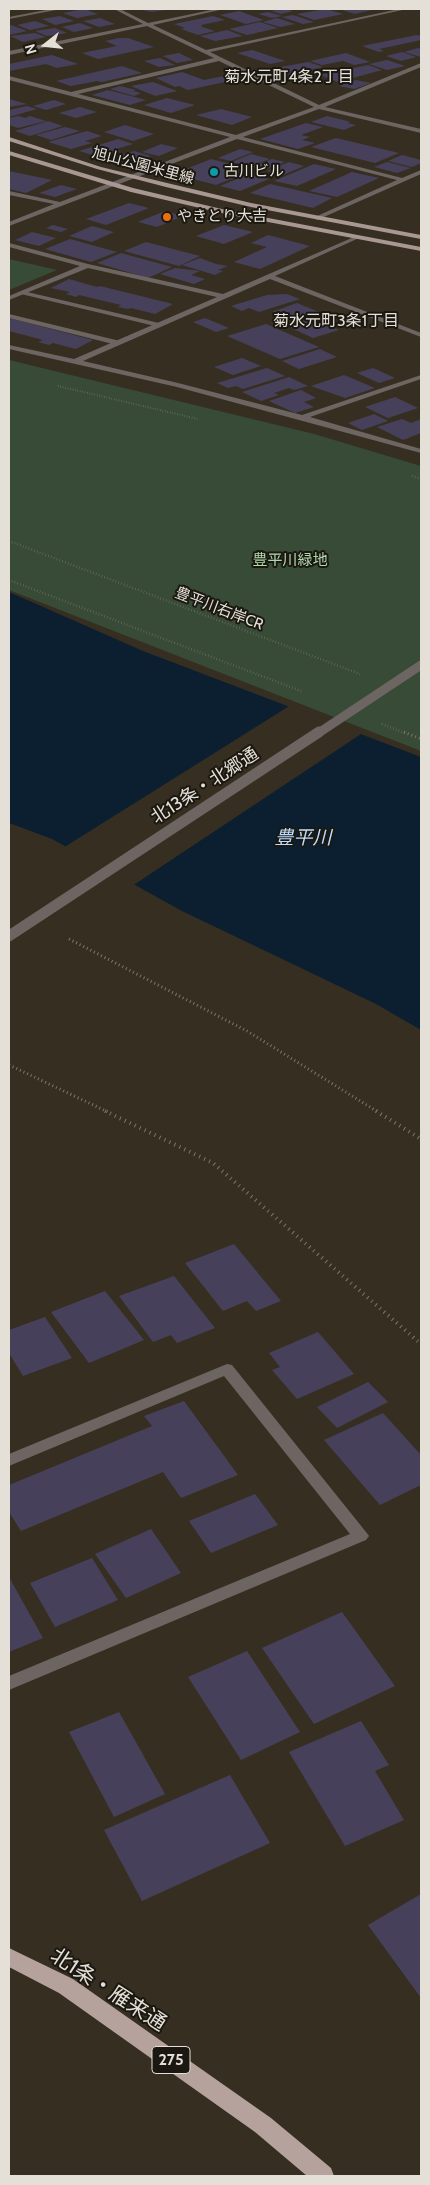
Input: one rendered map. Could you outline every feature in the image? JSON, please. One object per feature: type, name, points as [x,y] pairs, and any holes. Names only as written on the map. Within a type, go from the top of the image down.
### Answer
[{"type":"highway","name":"北1条・雁来通","points":[[9,1957],[66,1986],[263,2125],[323,2176]]},
{"type":"main road","name":"旭山公園米里線","points":[[9,139],[131,177],[318,218],[421,237]]},
{"type":"main road","name":"旭山公園米里線","points":[[9,152],[114,184],[226,212],[421,249]]},
{"type":"street","points":[[9,18],[58,9]]},
{"type":"street","points":[[116,9],[318,108],[421,131]]},
{"type":"street","points":[[9,53],[222,9]]},
{"type":"street","points":[[205,52],[406,9]]},
{"type":"street","points":[[69,94],[219,59]]},
{"type":"street","points":[[9,224],[233,138],[318,108],[421,65]]},
{"type":"street","points":[[9,78],[233,138],[402,180]]},
{"type":"street","points":[[318,218],[421,172]]},
{"type":"street","points":[[9,193],[63,204]]},
{"type":"street","points":[[75,362],[356,238]]},
{"type":"street","points":[[9,245],[87,266],[223,296]]},
{"type":"street","points":[[9,298],[87,266]]},
{"type":"street","points":[[269,276],[421,335]]},
{"type":"street","points":[[23,293],[159,325]]},
{"type":"street","points":[[9,316],[117,343]]},
{"type":"street","points":[[9,347],[302,417],[421,451]]},
{"type":"street","points":[[302,417],[421,377]]},
{"type":"street","name":"北13条・北郷通","points":[[9,936],[421,665]]},
{"type":"street","points":[[9,1460],[227,1370],[361,1536],[9,1684]]},
{"type":"path","points":[[57,386],[203,420]]},
{"type":"path","points":[[412,476],[421,479]]},
{"type":"path","name":"豊平川右岸CR","points":[[9,541],[366,676]]},
{"type":"path","points":[[9,580],[301,691]]},
{"type":"path","points":[[382,723],[421,738]]},
{"type":"path","points":[[69,939],[247,1031],[421,1139]]},
{"type":"path","points":[[9,1066],[213,1162],[421,1344]]},
{"type":"green space","points":[[9,259],[57,270],[9,290]]},
{"type":"green space","name":"豊平川緑地","points":[[9,360],[314,434],[421,466],[421,751],[9,590]]},
{"type":"water","name":"豊平川","points":[[9,592],[143,651],[421,757],[421,1030],[376,1004],[182,911],[52,839],[9,823]]},
{"type":"pier","points":[[291,705],[364,732],[132,886],[63,848]]},
{"type":"building","points":[[84,9],[98,14],[77,18],[63,13]]},
{"type":"building","points":[[139,9],[166,9],[166,10],[151,12]]},
{"type":"building","points":[[284,9],[293,11],[281,14],[271,11]]},
{"type":"building","points":[[326,9],[343,14],[314,20],[297,14]]},
{"type":"building","points":[[339,9],[368,9],[372,10],[355,14]]},
{"type":"building","points":[[239,11],[264,20],[246,24],[220,15]]},
{"type":"building","points":[[268,12],[282,16],[272,18],[258,14]]},
{"type":"building","points":[[293,15],[314,22],[303,24],[282,17]]},
{"type":"building","points":[[60,16],[74,21],[55,25],[42,19]]},
{"type":"building","points":[[213,16],[225,20],[201,25],[215,31],[198,35],[181,29],[185,28],[174,24]]},
{"type":"building","points":[[100,18],[115,24],[99,27],[83,21]]},
{"type":"building","points":[[277,18],[295,24],[280,27],[263,22]]},
{"type":"building","points":[[35,21],[49,26],[30,30],[17,25]]},
{"type":"building","points":[[260,22],[278,28],[247,35],[229,29]]},
{"type":"building","points":[[80,23],[93,28],[74,32],[62,27]]},
{"type":"building","points":[[9,26],[27,31],[9,35]]},
{"type":"building","points":[[55,28],[67,33],[47,36],[35,31]]},
{"type":"building","points":[[227,30],[243,36],[215,41],[200,36]]},
{"type":"building","points":[[35,33],[46,37],[23,42],[10,36]]},
{"type":"building","points":[[417,35],[421,36],[421,40],[379,49],[384,51],[379,52],[362,46]]},
{"type":"building","points":[[128,38],[154,47],[98,59],[82,53],[117,46],[105,41]]},
{"type":"building","points":[[418,48],[421,49],[421,57],[404,52]]},
{"type":"building","points":[[252,50],[285,61],[270,64],[237,53]]},
{"type":"building","points":[[402,52],[416,57],[401,61],[386,56]]},
{"type":"building","points":[[179,53],[193,60],[177,63],[163,56]]},
{"type":"building","points":[[346,53],[370,62],[354,65],[343,61],[322,65],[310,61]]},
{"type":"building","points":[[52,55],[78,64],[57,68],[46,64],[9,71],[9,64]]},
{"type":"building","points":[[160,58],[175,65],[159,67],[144,61]]},
{"type":"building","points":[[387,60],[405,66],[387,70],[369,64]]},
{"type":"building","points":[[308,62],[323,67],[286,75],[270,69]]},
{"type":"building","points":[[368,65],[382,70],[338,82],[320,75]]},
{"type":"building","points":[[122,66],[142,73],[102,82],[97,81],[71,86],[56,81]]},
{"type":"building","points":[[182,72],[204,80],[224,76],[234,80],[188,90],[179,86],[175,87],[156,78]]},
{"type":"building","points":[[356,80],[371,83],[354,89],[339,86]]},
{"type":"building","points":[[153,82],[177,91],[155,96],[131,86]]},
{"type":"building","points":[[120,86],[141,93],[134,96],[110,89]]},
{"type":"building","points":[[108,90],[146,100],[130,105],[92,95]]},
{"type":"building","points":[[167,98],[195,105],[171,113],[144,105]]},
{"type":"building","points":[[9,99],[27,104],[9,107]]},
{"type":"building","points":[[54,100],[66,104],[46,110],[33,106]]},
{"type":"building","points":[[27,106],[37,109],[9,117],[9,110]]},
{"type":"building","points":[[80,107],[97,112],[76,118],[59,113]]},
{"type":"building","points":[[221,109],[252,117],[232,125],[196,115]]},
{"type":"building","points":[[18,116],[25,118],[30,116],[46,121],[18,128],[9,125],[9,118]]},
{"type":"building","points":[[327,116],[356,125],[344,130],[311,122]]},
{"type":"building","points":[[48,121],[63,126],[30,136],[15,131]]},
{"type":"building","points":[[306,123],[323,127],[301,135],[310,137],[302,140],[315,143],[298,149],[260,139]]},
{"type":"building","points":[[125,125],[154,134],[133,141],[104,132]]},
{"type":"building","points":[[65,127],[80,131],[51,140],[36,135]]},
{"type":"building","points":[[87,131],[102,136],[85,141],[92,143],[71,149],[48,142]]},
{"type":"building","points":[[336,138],[399,153],[375,163],[311,147]]},
{"type":"building","points":[[118,139],[133,144],[116,149],[121,151],[99,157],[79,151]]},
{"type":"building","points":[[161,144],[178,148],[159,156],[142,152]]},
{"type":"building","points":[[240,149],[253,152],[231,161],[218,158]]},
{"type":"building","points":[[134,151],[151,156],[128,163],[111,158]]},
{"type":"building","points":[[251,154],[270,159],[250,166],[232,162]]},
{"type":"building","points":[[402,155],[421,160],[421,163],[412,167],[388,161]]},
{"type":"building","name":"古川ビル","points":[[211,159],[253,170],[216,185],[174,174]]},
{"type":"building","points":[[272,159],[285,162],[264,170],[251,167]]},
{"type":"building","points":[[289,162],[304,166],[283,175],[267,171]]},
{"type":"building","points":[[387,162],[411,168],[397,173],[374,167]]},
{"type":"building","points":[[314,164],[336,169],[297,186],[274,181]]},
{"type":"building","points":[[9,171],[52,180],[26,193],[9,189]]},
{"type":"building","points":[[352,172],[379,178],[337,197],[309,191]]},
{"type":"building","points":[[249,174],[269,179],[240,191],[220,186]]},
{"type":"building","points":[[270,184],[332,198],[313,208],[250,193]]},
{"type":"building","points":[[61,185],[77,189],[55,197],[39,193]]},
{"type":"building","points":[[129,203],[149,208],[106,225],[86,219]]},
{"type":"building","points":[[165,211],[183,216],[157,227],[138,222]]},
{"type":"building","points":[[53,225],[68,229],[61,232],[46,228]]},
{"type":"building","points":[[224,225],[253,232],[224,244],[196,236]]},
{"type":"building","points":[[92,226],[114,232],[92,242],[69,236]]},
{"type":"building","points":[[32,232],[56,238],[39,246],[15,240]]},
{"type":"building","points":[[268,235],[310,246],[260,269],[234,262],[267,247],[251,243]]},
{"type":"building","points":[[70,239],[117,252],[91,262],[45,249]]},
{"type":"building","points":[[146,242],[200,256],[179,266],[124,251]]},
{"type":"building","points":[[121,253],[172,267],[148,278],[97,263]]},
{"type":"building","points":[[200,258],[228,266],[218,270],[223,271],[215,275],[182,265]]},
{"type":"building","points":[[175,268],[200,271],[191,275],[205,279],[194,284],[160,274]]},
{"type":"building","points":[[69,279],[173,304],[155,314],[118,307],[121,305],[79,295],[76,297],[66,294],[70,292],[51,288]]},
{"type":"building","points":[[287,294],[300,299],[259,312],[249,308],[242,311],[231,306],[267,295]]},
{"type":"building","points":[[297,303],[321,313],[296,321],[272,312]]},
{"type":"building","points":[[9,318],[93,340],[76,349],[53,343],[49,345],[38,342],[43,340],[9,331]]},
{"type":"building","points":[[205,318],[229,328],[216,332],[193,322]]},
{"type":"building","points":[[313,318],[339,330],[313,338],[287,326]]},
{"type":"building","points":[[266,324],[319,347],[280,359],[227,336]]},
{"type":"building","points":[[320,349],[337,357],[299,369],[282,361]]},
{"type":"building","points":[[242,358],[261,366],[233,375],[214,367]]},
{"type":"building","points":[[267,368],[285,376],[243,389],[236,386],[228,388],[217,383]]},
{"type":"building","points":[[373,368],[395,378],[379,383],[357,373]]},
{"type":"building","points":[[344,375],[375,388],[345,398],[311,386]]},
{"type":"building","points":[[289,377],[308,386],[294,390],[289,388],[274,393],[279,395],[261,401],[242,392]]},
{"type":"building","points":[[301,390],[316,398],[304,402],[314,407],[295,413],[269,401]]},
{"type":"building","points":[[395,397],[418,408],[388,418],[365,407]]},
{"type":"building","points":[[374,414],[388,421],[362,430],[348,423]]},
{"type":"building","points":[[402,419],[411,423],[421,419],[421,433],[403,440],[377,427]]},
{"type":"building","points":[[234,1244],[281,1301],[256,1311],[247,1301],[223,1311],[185,1263]]},
{"type":"building","points":[[174,1276],[215,1328],[177,1343],[171,1335],[153,1342],[119,1296]]},
{"type":"building","points":[[105,1291],[144,1340],[89,1363],[51,1312]]},
{"type":"building","points":[[45,1317],[72,1358],[23,1376],[9,1353],[9,1330]]},
{"type":"building","points":[[318,1332],[354,1374],[297,1399],[272,1370],[280,1367],[269,1353]]},
{"type":"building","points":[[368,1382],[388,1402],[337,1428],[317,1407]]},
{"type":"building","points":[[184,1401],[238,1475],[181,1498],[163,1472],[21,1531],[9,1512],[9,1485],[152,1426],[144,1416]]},
{"type":"building","points":[[383,1413],[421,1455],[421,1485],[380,1505],[324,1440]]},
{"type":"building","points":[[255,1494],[278,1525],[211,1553],[189,1521]]},
{"type":"building","points":[[151,1529],[181,1573],[126,1598],[95,1554]]},
{"type":"building","points":[[92,1558],[118,1600],[55,1627],[30,1583]]},
{"type":"building","points":[[9,1577],[43,1638],[9,1652]]},
{"type":"building","points":[[342,1612],[395,1686],[314,1724],[262,1648]]},
{"type":"building","points":[[247,1651],[300,1732],[241,1760],[188,1677]]},
{"type":"building","points":[[119,1712],[165,1794],[114,1817],[69,1732]]},
{"type":"building","points":[[361,1721],[389,1765],[375,1771],[404,1820],[345,1846],[289,1752]]},
{"type":"building","points":[[230,1775],[270,1843],[142,1901],[104,1830]]},
{"type":"building","points":[[421,1894],[421,1998],[368,1925]]},
{"type":"place","name":"古川ビル","points":[[214,172]]},
{"type":"place","name":"やきとり大吉","points":[[167,217]]},
{"type":"district","name":"菊水元町4条2丁目","points":[[289,77]]},
{"type":"district","name":"菊水元町3条1丁目","points":[[336,321]]}]
